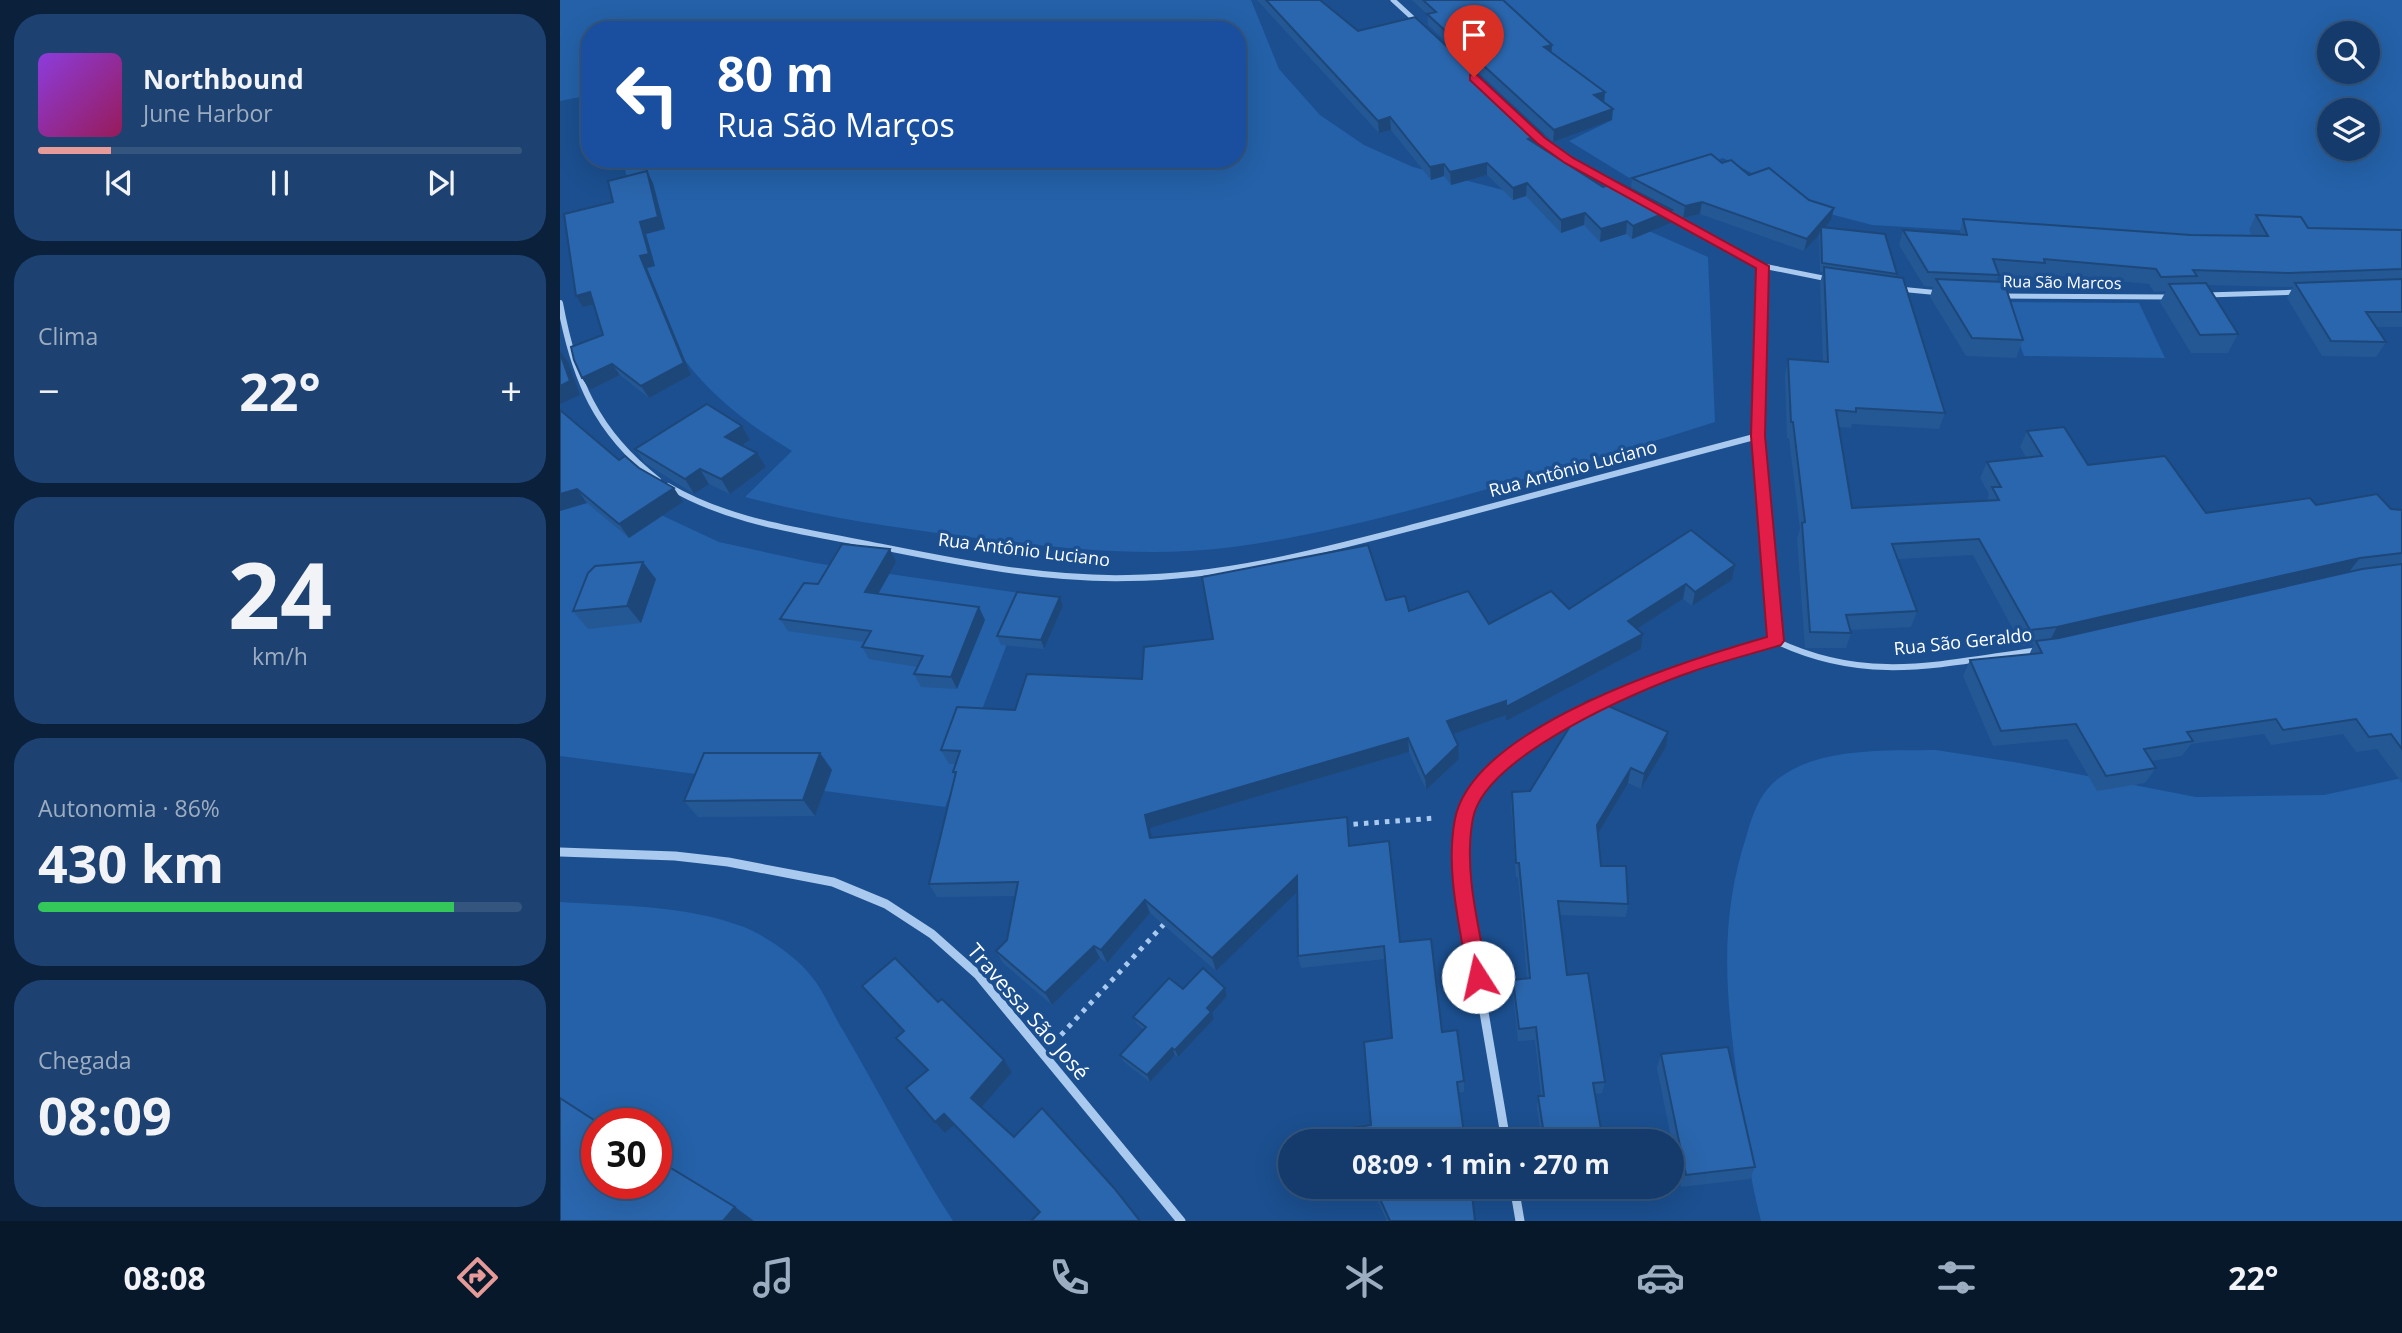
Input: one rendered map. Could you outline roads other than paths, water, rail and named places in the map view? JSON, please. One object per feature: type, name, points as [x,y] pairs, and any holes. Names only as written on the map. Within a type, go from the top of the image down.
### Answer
[{"type":"street","points":[[1394,0],[1424,29]]},
{"type":"street","points":[[1532,132],[1569,160],[1627,194]]},
{"type":"street","points":[[1660,212],[1763,266],[1830,280]]},
{"type":"street","points":[[1504,1129],[1464,895],[1461,844],[1464,816],[1473,797],[1488,777],[1536,738],[1595,705],[1641,685],[1723,654],[1776,641],[1758,436],[1763,266]]},
{"type":"street","points":[[1885,288],[1951,293]]},
{"type":"street","points":[[2202,295],[2308,291]]},
{"type":"street","name":"Rua São Marcos","points":[[1988,295],[2175,296]]},
{"type":"street","name":"Rua Antônio Luciano","points":[[560,303],[565,333],[586,401],[624,452],[684,497],[717,510],[891,549],[1058,574],[1164,577],[1280,559],[1492,507],[1758,436]]},
{"type":"street","name":"Rua São Geraldo","points":[[1776,641],[1807,656],[1862,667],[1908,666],[2050,648]]},
{"type":"street","name":"Travessa São José","points":[[560,852],[675,856],[813,877],[865,894],[914,922],[978,975],[1172,1214],[1181,1221]]},
{"type":"street","points":[[1516,1199],[1520,1221]]}]
